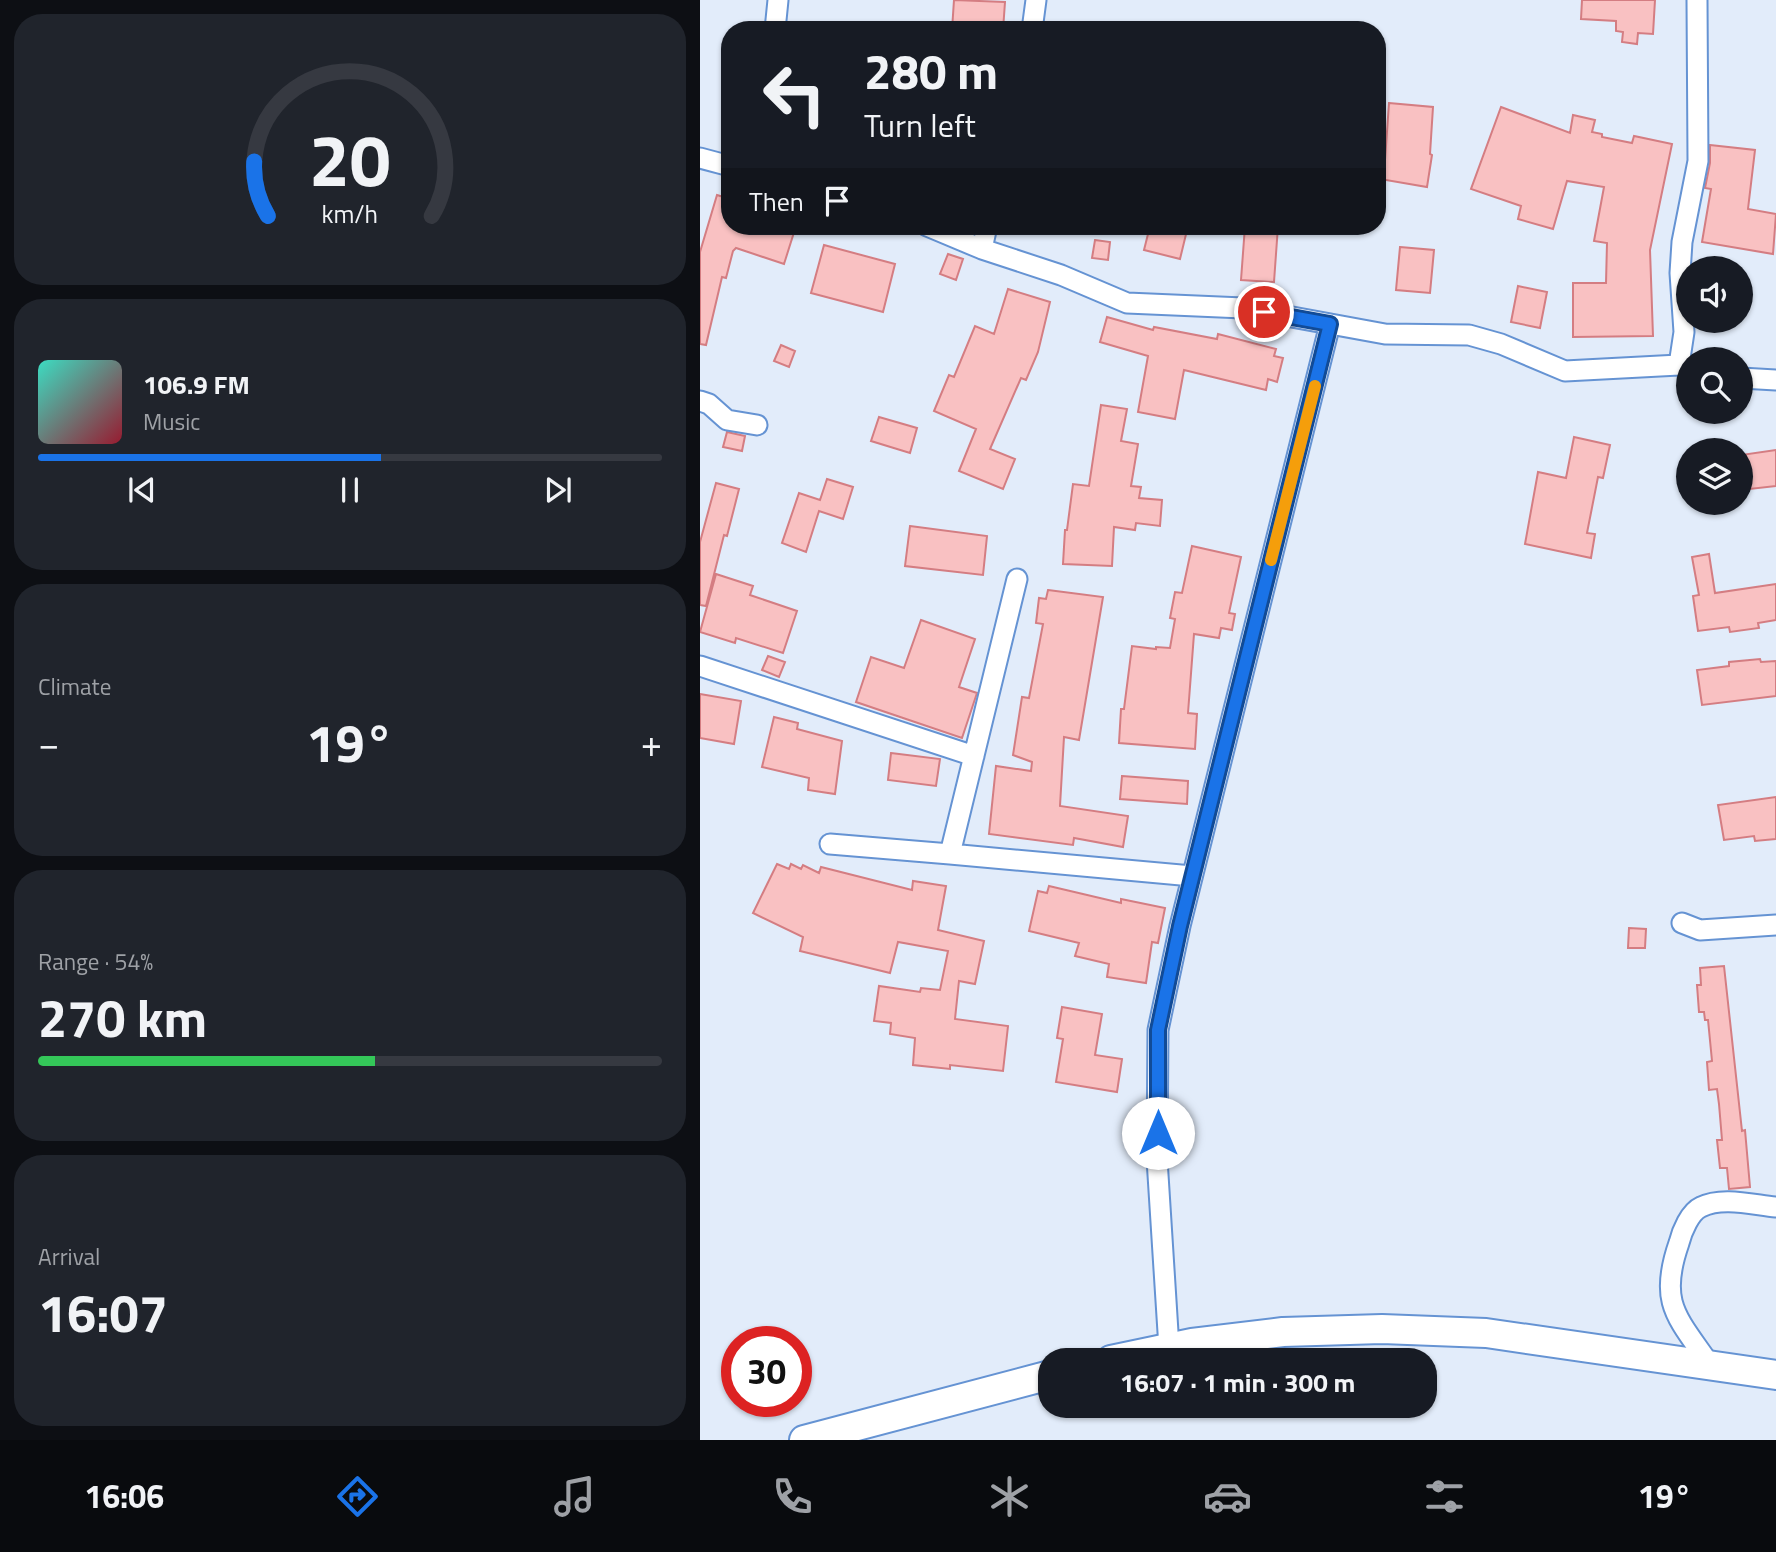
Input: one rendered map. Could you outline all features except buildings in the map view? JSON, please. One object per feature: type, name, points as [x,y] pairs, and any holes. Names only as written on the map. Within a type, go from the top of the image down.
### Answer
[{"type":"main road","points":[[1169,1348],[1283,1332],[1382,1329],[1486,1333],[1776,1375]]},
{"type":"main road","points":[[804,1440],[1038,1378]]},
{"type":"street","points":[[776,21],[778,0]]},
{"type":"street","points":[[1033,21],[1036,0]]},
{"type":"street","points":[[1684,347],[1680,273],[1682,242],[1698,161],[1697,0]]},
{"type":"street","points":[[700,158],[721,164]]},
{"type":"street","points":[[950,235],[1061,275],[1127,303],[1243,308],[1385,334],[1469,335],[1501,344],[1565,371],[1676,367]]},
{"type":"street","points":[[982,248],[985,235]]},
{"type":"street","points":[[1169,1348],[1157,1158],[1158,1030],[1192,876],[1330,324]]},
{"type":"street","points":[[1753,379],[1776,380]]},
{"type":"street","points":[[700,401],[709,404],[727,420],[757,425]]},
{"type":"street","points":[[950,854],[1017,579]]},
{"type":"street","points":[[700,666],[974,756]]},
{"type":"street","points":[[830,844],[1192,876]]},
{"type":"street","points":[[1682,923],[1700,930],[1776,925]]},
{"type":"street","points":[[1710,1365],[1680,1321],[1669,1299],[1671,1265],[1683,1229],[1700,1207],[1721,1201],[1776,1207]]},
{"type":"slow traffic","points":[[1271,560],[1315,386]]},
{"type":"route","points":[[1158,1133],[1158,1030],[1180,926],[1330,324],[1264,312]]}]
